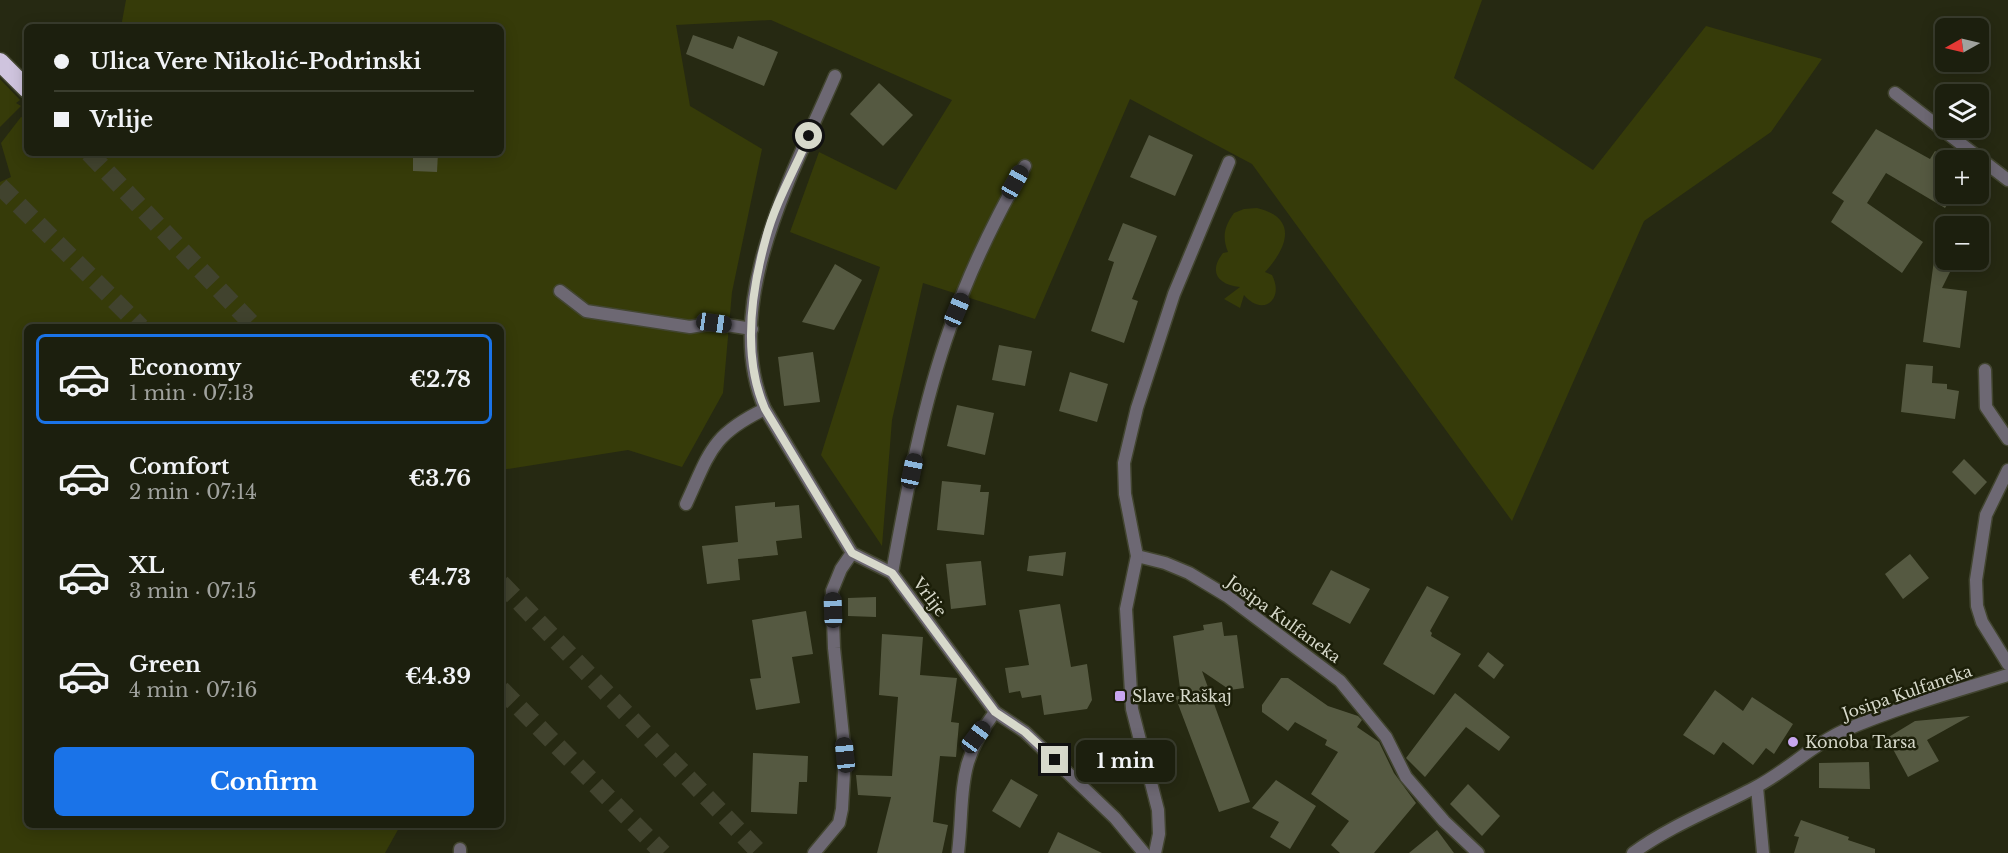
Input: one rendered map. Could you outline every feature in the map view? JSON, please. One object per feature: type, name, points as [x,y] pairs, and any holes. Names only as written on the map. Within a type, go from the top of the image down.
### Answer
[{"type":"highway","points":[[0,62],[24,86]]},
{"type":"street","points":[[814,853],[839,824],[843,809],[845,755],[834,648],[832,591],[841,569],[852,553],[765,409],[756,388],[750,350],[756,288],[766,236],[835,76]]},
{"type":"street","points":[[1895,93],[2008,180]]},
{"type":"street","points":[[1155,853],[1160,834],[1158,810],[1132,709],[1126,609],[1137,556],[1125,494],[1124,464],[1137,408],[1174,294],[1229,162]]},
{"type":"street","points":[[892,573],[921,430],[950,328],[997,215],[1024,166]]},
{"type":"street","points":[[560,291],[586,311],[690,327],[714,323],[752,329]]},
{"type":"street","points":[[1985,370],[1986,407],[2008,439]]},
{"type":"street","points":[[686,504],[713,446],[738,422],[765,409]]},
{"type":"street","points":[[2008,471],[1986,515],[1976,588],[1977,606],[1982,622],[2008,664]]},
{"type":"street","name":"Vrlije","points":[[852,553],[892,573],[995,712],[1025,732],[1115,818],[1144,853]]},
{"type":"street","name":"Josipa Kulfaneka","points":[[1137,556],[1165,563],[1189,573],[1227,596],[1340,681],[1386,737],[1406,777],[1444,821],[1478,853]]},
{"type":"street","name":"Josipa Kulfaneka","points":[[1633,853],[1711,808],[1757,787],[1806,751],[1842,732],[1911,706],[2008,675]]},
{"type":"street","points":[[958,853],[963,778],[976,737],[995,712]]},
{"type":"street","points":[[1757,787],[1763,853]]},
{"type":"green space","points":[[126,0],[1482,0],[1454,78],[1593,170],[1706,26],[1822,59],[1771,132],[1644,221],[1512,521],[1252,164],[1130,99],[1035,319],[923,283],[892,420],[882,546],[821,455],[880,267],[790,232],[819,152],[896,190],[952,100],[771,20],[676,25],[690,106],[762,149],[732,292],[723,393],[682,467],[628,450],[504,470],[504,324],[24,324],[24,828],[399,828],[385,853],[0,853],[0,182],[11,177],[1,143],[21,117],[24,118],[24,156],[504,156],[504,24],[122,24]]},
{"type":"green space","points":[[0,79],[20,100],[16,103],[21,106],[0,127]]},
{"type":"green space","points":[[1257,208],[1279,219],[1284,226],[1283,244],[1273,263],[1265,272],[1272,275],[1276,292],[1270,303],[1264,305],[1258,305],[1244,295],[1240,308],[1224,299],[1240,287],[1226,284],[1221,280],[1216,272],[1216,266],[1223,253],[1228,252],[1225,232],[1234,213]]},
{"type":"building","points":[[693,35],[733,49],[738,36],[778,52],[764,86],[686,54]]},
{"type":"building","points":[[879,83],[913,115],[883,146],[850,114]]},
{"type":"building","points":[[1876,129],[1930,159],[1935,151],[1935,202],[1886,173],[1867,203],[1923,242],[1902,273],[1831,222],[1844,201],[1832,193]]},
{"type":"building","points":[[1149,135],[1193,155],[1175,196],[1130,177]]},
{"type":"building","points":[[413,156],[438,156],[437,172],[413,171]]},
{"type":"building","points":[[1123,223],[1157,236],[1132,299],[1138,301],[1124,343],[1091,331],[1114,262],[1108,260]]},
{"type":"building","points":[[1935,260],[1935,270],[1951,270],[1942,288],[1967,291],[1960,348],[1923,342]]},
{"type":"building","points":[[835,264],[862,280],[834,330],[802,322]]},
{"type":"building","points":[[999,345],[1032,351],[1025,386],[992,380]]},
{"type":"building","points":[[813,352],[820,402],[784,406],[778,357]]},
{"type":"building","points":[[1906,364],[1933,366],[1932,383],[1947,384],[1947,389],[1959,391],[1955,419],[1901,412]]},
{"type":"building","points":[[1070,372],[1108,384],[1097,422],[1059,411]]},
{"type":"building","points":[[957,405],[994,413],[985,455],[947,446]]},
{"type":"building","points":[[1964,459],[1987,482],[1975,495],[1952,472]]},
{"type":"building","points":[[942,481],[981,485],[980,492],[989,492],[984,535],[937,530]]},
{"type":"building","points":[[775,502],[775,507],[799,505],[802,538],[776,541],[778,555],[738,559],[740,580],[707,584],[702,546],[738,542],[735,506]]},
{"type":"building","points":[[1066,552],[1063,576],[1027,571],[1029,556]]},
{"type":"building","points":[[1910,554],[1929,578],[1903,599],[1885,574]]},
{"type":"building","points":[[981,561],[986,605],[951,609],[946,564]]},
{"type":"building","points":[[1331,570],[1370,589],[1350,624],[1312,604]]},
{"type":"building","points":[[1427,586],[1449,597],[1430,631],[1431,636],[1461,654],[1434,695],[1383,664]]},
{"type":"building","points":[[876,597],[876,617],[848,616],[848,598]]},
{"type":"building","points":[[1060,604],[1071,667],[1087,664],[1092,700],[1087,709],[1044,715],[1041,695],[1022,698],[1020,691],[1009,693],[1005,668],[1029,665],[1019,610]]},
{"type":"building","points":[[806,611],[813,654],[792,657],[800,703],[756,710],[750,679],[761,678],[752,620]]},
{"type":"building","points":[[1222,622],[1224,636],[1237,635],[1244,688],[1230,690],[1202,671],[1250,802],[1219,812],[1175,696],[1181,696],[1173,636],[1204,630],[1203,625]]},
{"type":"building","points":[[882,634],[923,637],[920,675],[957,678],[951,722],[959,723],[956,757],[940,756],[933,822],[948,825],[942,853],[877,853],[891,797],[858,795],[856,775],[892,776],[898,697],[879,695]]},
{"type":"building","points":[[1488,652],[1504,665],[1494,679],[1478,666]]},
{"type":"building","points":[[1281,678],[1288,678],[1328,706],[1358,716],[1362,720],[1357,727],[1379,742],[1394,773],[1416,803],[1374,853],[1340,853],[1331,845],[1349,821],[1311,794],[1338,752],[1325,745],[1327,740],[1295,722],[1288,731],[1262,712],[1262,705]]},
{"type":"building","points":[[1715,690],[1743,711],[1752,697],[1793,724],[1774,754],[1766,748],[1753,765],[1723,742],[1714,755],[1683,735]]},
{"type":"building","points":[[1455,693],[1510,737],[1499,751],[1466,727],[1425,777],[1406,758]]},
{"type":"building","points":[[1970,716],[1927,740],[1939,761],[1908,777],[1887,738],[1915,721]]},
{"type":"building","points":[[753,753],[808,756],[807,782],[799,782],[797,814],[751,812]]},
{"type":"building","points":[[1869,762],[1870,789],[1819,788],[1819,763]]},
{"type":"building","points":[[1011,779],[1038,795],[1020,828],[992,811]]},
{"type":"building","points":[[1276,780],[1316,806],[1290,849],[1270,837],[1279,822],[1252,808]]},
{"type":"building","points":[[1468,784],[1500,816],[1482,836],[1450,804]]},
{"type":"building","points":[[1801,820],[1849,837],[1848,840],[1875,849],[1875,853],[1794,853],[1799,837],[1794,836]]},
{"type":"building","points":[[1437,830],[1454,853],[1409,853]]},
{"type":"building","points":[[1058,832],[1102,853],[1048,853]]},
{"type":"tunnel","points":[[92,156],[252,324]]},
{"type":"tunnel","points":[[0,186],[138,324]]},
{"type":"tunnel","points":[[504,586],[760,853]]},
{"type":"tunnel","points":[[504,692],[663,853]]},
{"type":"place","name":"Slave Raškaj","points":[[1120,696]]},
{"type":"place","name":"Konoba Tarsa","points":[[1793,742]]},
{"type":"route","points":[[809,136],[766,236],[756,288],[750,350],[756,388],[765,409],[852,553],[892,573],[995,712],[1025,732],[1055,760]]}]
